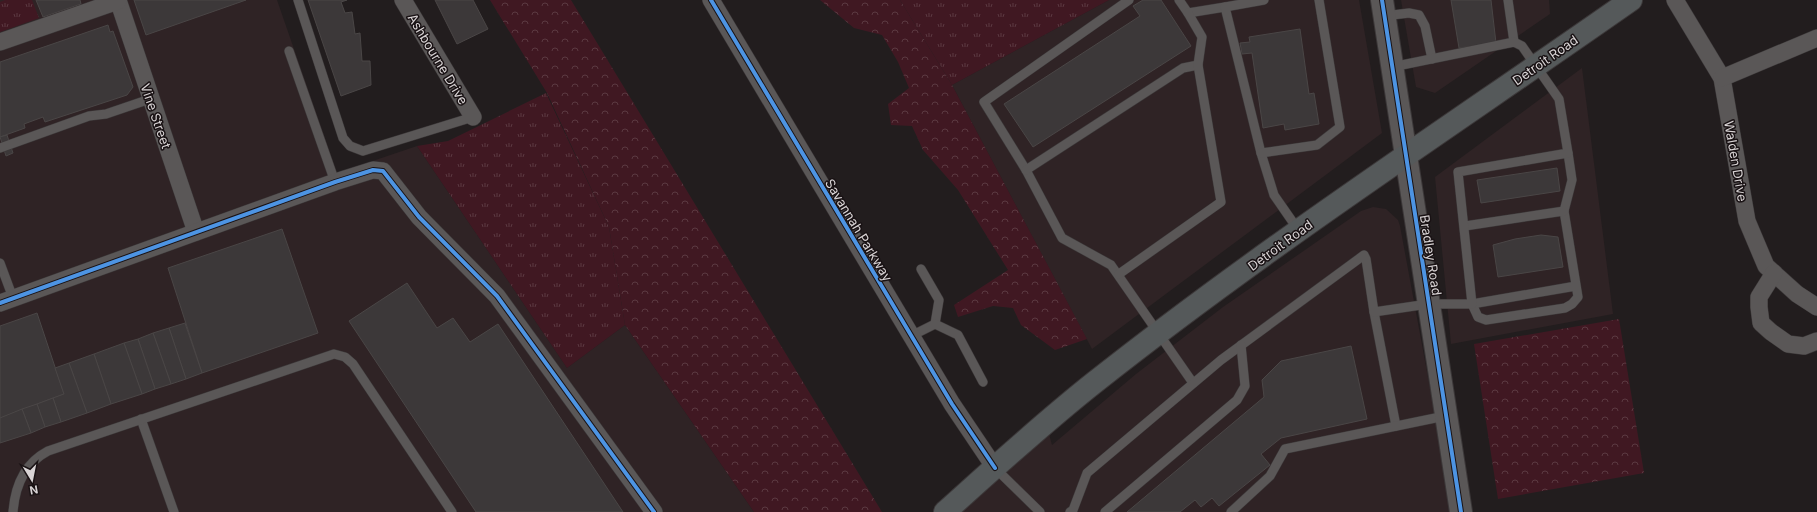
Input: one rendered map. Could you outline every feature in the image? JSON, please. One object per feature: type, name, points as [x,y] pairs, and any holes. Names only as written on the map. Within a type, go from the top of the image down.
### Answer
[{"type":"main road","name":"Detroit Road","points":[[945,512],[1094,383],[1158,334],[1298,231],[1631,0]]},
{"type":"street","points":[[0,42],[118,0]]},
{"type":"street","name":"Vine Street","points":[[118,0],[150,99],[196,232]]},
{"type":"street","name":"Ashbourne Drive","points":[[403,0],[473,117]]},
{"type":"street","name":"Savannah Parkway","points":[[711,0],[911,336],[975,441],[995,468]]},
{"type":"street","name":"Walden Drive","points":[[1675,0],[1722,78],[1747,221],[1766,266],[1797,294],[1817,307]]},
{"type":"street","name":"Bradley Road","points":[[1383,8],[1461,512]]},
{"type":"street","points":[[1722,78],[1817,38]]},
{"type":"street","points":[[6,301],[335,182],[373,170],[386,173],[394,186],[419,217],[497,296],[654,512]]},
{"type":"street","points":[[1774,273],[1759,297],[1761,323],[1788,344],[1804,346],[1817,341]]},
{"type":"lane","points":[[298,0],[343,138],[350,146],[363,151],[473,117]]},
{"type":"lane","points":[[1129,0],[984,102],[1026,170],[1062,238],[1111,265],[1193,383]]},
{"type":"lane","points":[[1118,274],[1221,202],[1198,65],[1202,37],[1179,0]]},
{"type":"lane","points":[[1188,13],[1264,0]]},
{"type":"lane","points":[[1261,153],[1317,145],[1340,127],[1319,0]]},
{"type":"lane","points":[[1508,0],[1514,42]]},
{"type":"lane","points":[[1224,8],[1261,153],[1274,195],[1298,231]]},
{"type":"lane","points":[[1383,8],[1419,15],[1425,26],[1432,59]]},
{"type":"lane","points":[[1392,67],[1514,42],[1522,46],[1537,65],[1559,99],[1568,153],[1572,180],[1564,211],[1578,297],[1572,304],[1565,308],[1486,320],[1478,317],[1472,304],[1465,226],[1458,172],[1568,153]]},
{"type":"lane","points":[[289,51],[335,182]]},
{"type":"lane","points":[[1026,170],[1183,68],[1198,65]]},
{"type":"lane","points":[[0,148],[89,116],[106,114],[150,99]]},
{"type":"lane","points":[[1465,226],[1564,211]]},
{"type":"lane","points":[[1073,512],[1087,473],[1193,383],[1241,345],[1364,255],[1366,259],[1374,312],[1396,426]]},
{"type":"lane","points":[[0,263],[6,301]]},
{"type":"lane","points":[[921,269],[940,300],[935,324]]},
{"type":"lane","points":[[1374,312],[1428,304],[1472,304],[1576,286]]},
{"type":"lane","points":[[911,336],[935,324]]},
{"type":"lane","points":[[935,324],[958,335],[983,382]]},
{"type":"lane","points":[[1105,512],[1237,400],[1245,386],[1241,345]]},
{"type":"lane","points":[[13,512],[16,494],[26,469],[36,459],[55,449],[320,357],[338,354],[348,359],[353,364],[452,512]]},
{"type":"lane","points":[[1231,512],[1270,476],[1285,449],[1445,416]]},
{"type":"lane","points":[[141,419],[174,512]]},
{"type":"lane","points":[[995,468],[1040,512]]},
{"type":"shaded area","points":[[0,0],[277,0],[337,173],[417,146],[567,368],[625,325],[754,512],[0,512]]},
{"type":"shaded area","points":[[1109,0],[1359,0],[1382,133],[1092,349],[952,85]]},
{"type":"shaded area","points":[[1401,0],[1549,0],[1550,14],[1435,93],[1416,87]]},
{"type":"shaded area","points":[[1582,68],[1613,314],[1451,344],[1435,177]]},
{"type":"shaded area","points":[[1373,207],[1386,209],[1398,220],[1400,226],[1453,512],[958,512],[1049,434],[1052,445],[1136,374],[1223,307],[1361,211]]},
{"type":"green space","points":[[5,0],[32,0],[39,18],[0,32],[0,2]]},
{"type":"green space","points":[[490,0],[571,0],[882,512],[754,512],[625,325],[609,227],[547,93]]},
{"type":"green space","points":[[820,0],[900,0],[952,85],[1087,339],[1055,350],[1021,325],[1013,308],[993,306],[958,317],[954,305],[1008,270],[958,190],[923,150],[912,126],[891,125],[888,104],[909,88],[898,62],[882,35],[854,28]]},
{"type":"green space","points":[[900,0],[1109,0],[952,85]]},
{"type":"green space","points":[[546,93],[609,227],[625,325],[567,368],[417,146],[448,141]]},
{"type":"green space","points":[[1619,319],[1644,473],[1498,499],[1474,344]]},
{"type":"building","points":[[36,0],[80,0],[81,4],[43,17]]},
{"type":"building","points":[[134,0],[246,0],[146,35]]},
{"type":"building","points":[[308,0],[347,0],[341,2],[345,13],[352,12],[355,34],[360,33],[362,61],[370,61],[371,85],[341,96]]},
{"type":"building","points":[[435,0],[473,0],[488,29],[457,44]]},
{"type":"building","points":[[1143,0],[1161,0],[1191,46],[1033,147],[1004,104],[1140,16],[1133,6]]},
{"type":"building","points":[[1451,0],[1491,0],[1496,43],[1459,48]]},
{"type":"building","points":[[108,25],[110,32],[113,31],[133,87],[127,95],[45,122],[43,117],[24,124],[25,128],[0,137],[0,62]]},
{"type":"building","points":[[1300,29],[1309,94],[1314,93],[1319,124],[1285,130],[1284,124],[1263,128],[1252,53],[1242,54],[1240,43],[1250,42],[1249,37]]},
{"type":"building","points":[[7,135],[13,153],[6,156],[0,137]]},
{"type":"building","points":[[1557,168],[1560,191],[1481,203],[1477,180]]},
{"type":"building","points":[[282,229],[318,333],[202,373],[168,268]]},
{"type":"building","points":[[1541,235],[1558,237],[1563,267],[1498,277],[1493,245],[1515,239]]},
{"type":"building","points":[[407,283],[437,328],[453,318],[470,342],[498,324],[623,512],[476,512],[349,321]]},
{"type":"building","points":[[37,313],[64,394],[0,418],[0,326]]},
{"type":"building","points":[[185,323],[202,373],[186,379],[169,328]]},
{"type":"building","points":[[169,328],[186,379],[171,384],[153,333]]},
{"type":"building","points":[[153,333],[171,384],[155,389],[138,339]]},
{"type":"building","points":[[138,339],[155,389],[142,394],[124,343]]},
{"type":"building","points":[[124,343],[142,394],[111,404],[94,354]]},
{"type":"building","points":[[1351,346],[1367,419],[1281,438],[1261,454],[1270,465],[1219,506],[1212,498],[1201,507],[1195,500],[1180,512],[1127,512],[1264,397],[1262,380],[1281,361]]},
{"type":"building","points":[[94,354],[111,404],[87,413],[69,363]]},
{"type":"building","points":[[69,363],[87,413],[61,422],[53,398],[64,394],[55,368]]},
{"type":"building","points":[[53,398],[61,422],[45,427],[37,404]]},
{"type":"building","points":[[37,404],[45,427],[31,433],[22,409]]},
{"type":"building","points":[[22,409],[31,433],[0,443],[0,418]]},
{"type":"cycle path","points":[[711,0],[952,404],[995,468]]},
{"type":"cycle path","points":[[1382,0],[1461,512]]},
{"type":"cycle path","points":[[0,303],[335,182],[373,170],[383,171],[419,217],[497,296],[654,512]]}]
